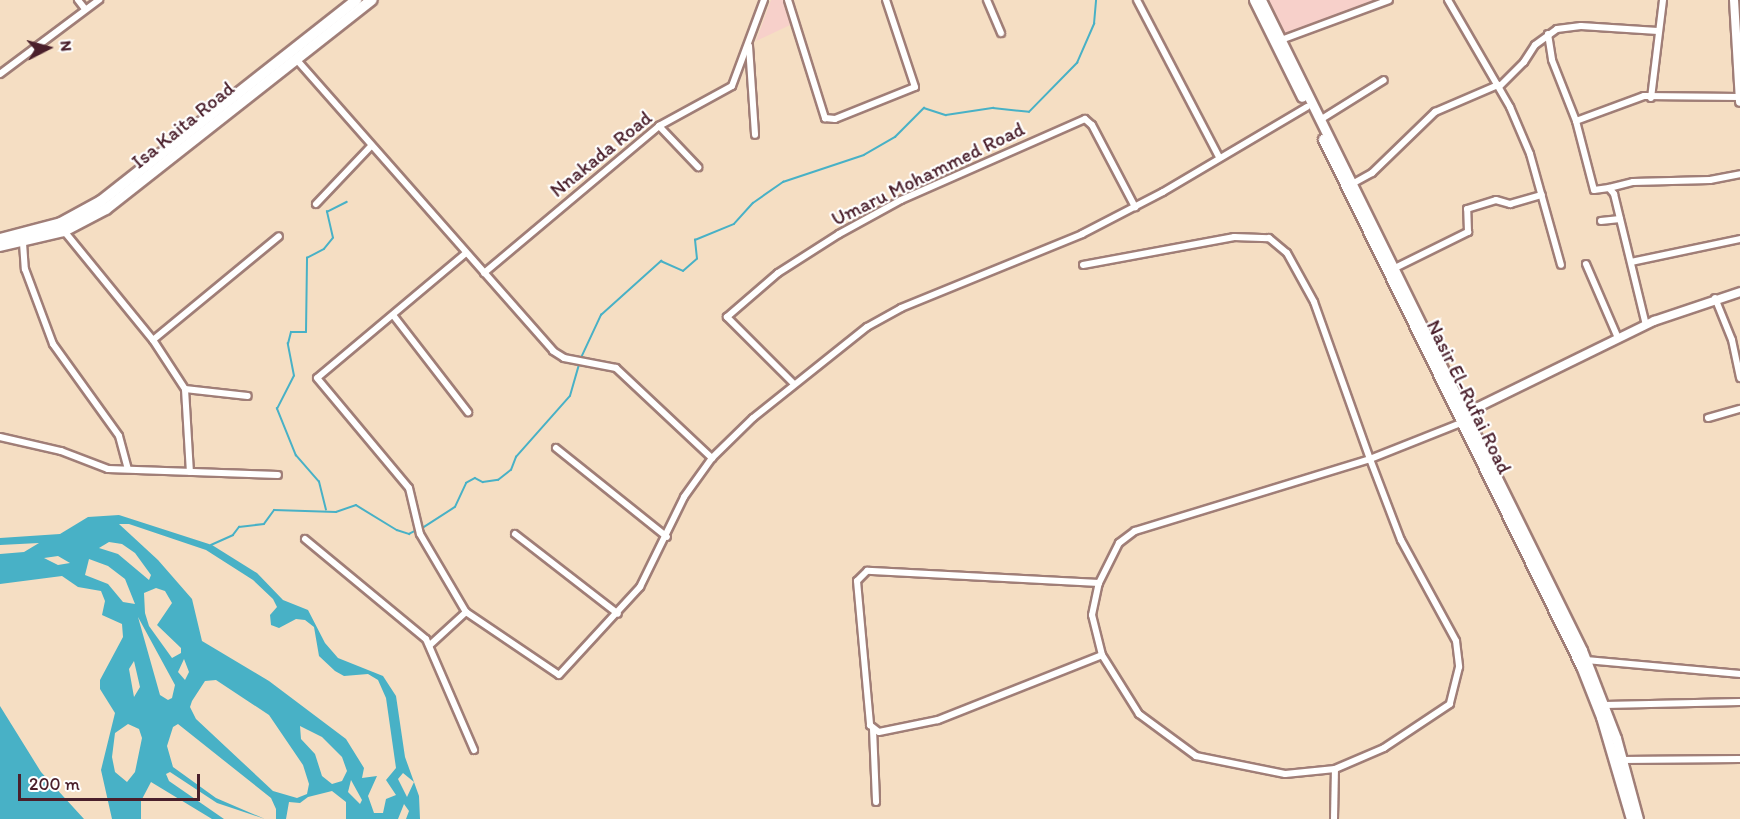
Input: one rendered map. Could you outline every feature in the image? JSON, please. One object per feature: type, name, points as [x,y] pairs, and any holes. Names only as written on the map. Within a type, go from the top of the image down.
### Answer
[{"type":"main road","name":"Isa Kaita Road","points":[[0,246],[23,243],[63,231],[106,209],[137,180],[356,0]]},
{"type":"main road","name":"Isa Kaita Road","points":[[0,239],[61,223],[137,180],[372,0]]},
{"type":"main road","name":"Nasir El-Rufai Road","points":[[1254,0],[1392,269],[1412,316]]},
{"type":"main road","name":"Nasir El-Rufai Road","points":[[1262,0],[1412,316],[1586,660],[1605,705],[1638,819]]},
{"type":"main road","name":"Nasir El-Rufai Road","points":[[1539,571],[1601,717],[1630,819]]},
{"type":"street","points":[[78,0],[85,9]]},
{"type":"street","points":[[0,74],[99,0]]},
{"type":"street","name":"Nnakada Road","points":[[484,273],[659,126],[732,86],[764,0]]},
{"type":"street","points":[[788,0],[825,118],[835,119],[915,87],[886,0]]},
{"type":"street","points":[[987,0],[1001,33]]},
{"type":"street","points":[[1137,0],[1219,157]]},
{"type":"street","points":[[1281,39],[1389,0]]},
{"type":"street","points":[[1448,0],[1498,86],[1530,154],[1561,265]]},
{"type":"street","points":[[1651,98],[1663,0]]},
{"type":"street","points":[[1576,122],[1635,98],[1739,99],[1734,0],[1740,0]]},
{"type":"street","points":[[1351,188],[1372,173],[1435,111],[1498,86],[1548,34],[1581,26],[1658,31]]},
{"type":"street","points":[[1548,34],[1552,60],[1576,122],[1594,190],[1633,182],[1710,180],[1740,174]]},
{"type":"street","points":[[748,43],[755,135]]},
{"type":"street","points":[[296,59],[553,351],[574,359],[616,368],[712,458]]},
{"type":"street","points":[[1320,120],[1384,80]]},
{"type":"street","points":[[466,253],[317,378],[406,483],[420,534],[466,612],[559,675],[618,614],[640,587],[667,537],[684,497],[712,458],[794,384],[867,327],[901,308],[1082,234],[1135,207],[1307,107]]},
{"type":"street","name":"Umaru Mohammed Road","points":[[794,384],[727,316],[778,273],[838,234],[901,200],[1085,119],[1092,125],[1135,207]]},
{"type":"street","points":[[659,126],[698,167]]},
{"type":"street","points":[[316,204],[371,146]]},
{"type":"street","points":[[1609,188],[1620,219],[1646,325]]},
{"type":"street","points":[[1392,269],[1468,232],[1467,209],[1496,200],[1510,204],[1542,195]]},
{"type":"street","points":[[1601,221],[1620,219]]},
{"type":"street","points":[[63,231],[153,340],[185,389],[190,472]]},
{"type":"street","points":[[153,340],[279,236]]},
{"type":"street","points":[[1083,265],[1234,237],[1269,237],[1287,253],[1314,302],[1370,459],[1401,540],[1456,641],[1460,667],[1450,704],[1430,720],[1384,748],[1335,769],[1285,774],[1196,756],[1139,714],[1102,655],[1092,615],[1099,583],[1119,543],[1135,531],[1370,459],[1463,418],[1646,325],[1715,298],[1740,292]]},
{"type":"street","points":[[1631,261],[1740,238]]},
{"type":"street","points":[[23,243],[25,269],[52,344],[119,436],[128,469]]},
{"type":"street","points":[[1586,264],[1618,338]]},
{"type":"street","points":[[1715,298],[1732,340],[1740,378]]},
{"type":"street","points":[[393,315],[468,412]]},
{"type":"street","points":[[185,389],[248,396]]},
{"type":"street","points":[[1708,418],[1740,409]]},
{"type":"street","points":[[0,437],[61,451],[96,466],[278,475]]},
{"type":"street","points":[[556,448],[667,537]]},
{"type":"street","points":[[515,534],[618,614]]},
{"type":"street","points":[[305,539],[318,546],[430,645],[474,750]]},
{"type":"street","points":[[876,802],[873,729],[861,648],[856,581],[861,574],[1099,583]]},
{"type":"street","points":[[430,645],[466,612]]},
{"type":"street","points":[[873,729],[887,733],[938,720],[1102,655]]},
{"type":"street","points":[[1586,660],[1740,674]]},
{"type":"street","points":[[1605,705],[1740,702]]},
{"type":"street","points":[[1622,760],[1740,759]]},
{"type":"street","points":[[1334,819],[1335,769]]},
{"type":"shaded area","points":[[771,0],[783,0],[790,25],[756,41]]},
{"type":"shaded area","points":[[1266,0],[1383,0],[1284,37]]},
{"type":"water","points":[[119,515],[212,545],[257,573],[283,600],[308,610],[325,643],[338,658],[383,676],[396,696],[405,757],[414,782],[419,796],[420,819],[406,819],[409,811],[404,804],[398,819],[346,819],[346,802],[332,791],[308,797],[300,803],[289,802],[286,819],[276,819],[276,809],[271,798],[178,724],[173,727],[167,746],[173,767],[216,798],[265,819],[217,803],[170,772],[166,774],[169,781],[224,819],[212,819],[151,782],[141,801],[141,819],[112,819],[101,770],[115,713],[100,689],[100,680],[123,637],[122,624],[102,615],[105,601],[101,591],[78,587],[62,576],[0,584],[0,554],[24,552],[39,543],[0,545],[0,538],[60,534],[88,517]],"holes":[[[119,524],[129,524],[206,550],[253,580],[273,599],[277,607],[270,615],[271,625],[279,628],[296,619],[305,620],[314,627],[319,656],[335,671],[344,676],[368,674],[378,680],[386,698],[396,768],[386,780],[396,795],[386,799],[383,813],[374,813],[368,796],[377,776],[362,778],[364,768],[346,739],[269,681],[202,641],[192,599],[158,560]],[[109,542],[122,544],[135,553],[151,575],[149,580],[118,554],[99,548]],[[58,556],[70,563],[58,565],[44,558]],[[89,559],[108,566],[125,579],[135,604],[123,602],[108,584],[85,575]],[[156,588],[165,591],[172,603],[157,625],[181,648],[181,653],[172,658],[149,626],[145,613],[144,593]],[[138,617],[175,685],[172,698],[168,700],[160,695]],[[184,659],[189,672],[185,680],[178,672]],[[134,661],[140,687],[134,697],[129,669]],[[216,680],[269,715],[303,765],[309,784],[307,794],[297,798],[273,791],[196,719],[190,707],[205,681]],[[128,724],[139,729],[142,738],[135,772],[127,782],[115,772],[112,757],[115,733]],[[300,726],[322,737],[342,757],[347,771],[342,781],[332,784],[322,776],[315,754],[301,739]],[[403,773],[414,782],[407,797],[398,779]],[[351,780],[362,800],[360,804],[348,792]]]},
{"type":"water","points":[[0,706],[41,772],[84,819],[0,819]]},
{"type":"waterway","points":[[580,360],[601,315],[661,261],[683,271],[697,259],[695,240],[734,224],[753,203],[783,182],[864,155],[895,137],[924,108],[946,115],[993,108],[1029,112],[1077,63],[1094,24],[1096,0]]},
{"type":"waterway","points":[[326,510],[319,482],[296,456],[277,409],[294,376],[288,344],[291,332],[306,332],[307,258],[324,249],[333,238],[327,212],[347,202]]},
{"type":"waterway","points":[[421,529],[455,507],[466,483],[475,478],[483,482],[498,480],[511,470],[516,457],[570,396],[579,364]]},
{"type":"waterway","points":[[211,545],[233,535],[239,527],[264,524],[274,510],[336,512],[356,505],[397,530],[409,534],[417,530]]}]
